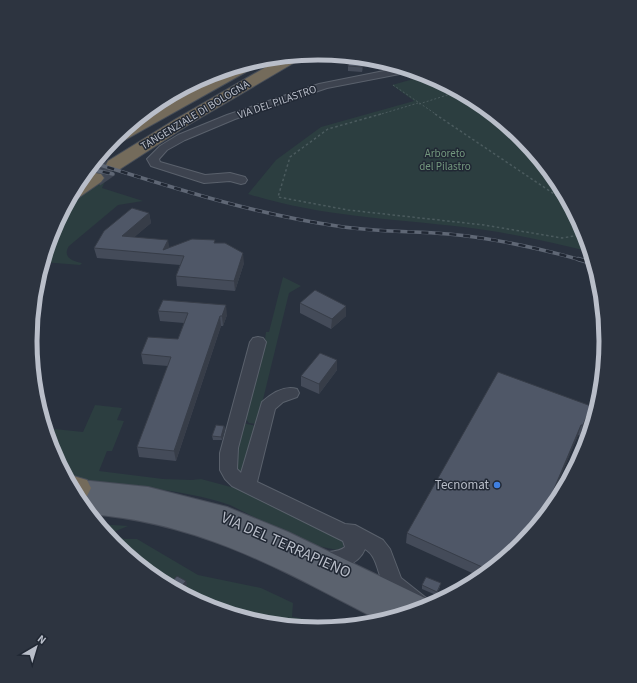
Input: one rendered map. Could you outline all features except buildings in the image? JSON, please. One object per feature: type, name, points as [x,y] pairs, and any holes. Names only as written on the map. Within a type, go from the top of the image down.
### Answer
[{"type":"highway","points":[[254,80],[294,61]]},
{"type":"highway","name":"TANGENZIALE DI BOLOGNA","points":[[266,65],[173,117],[108,163],[285,62]]},
{"type":"highway","points":[[139,125],[231,74]]},
{"type":"highway","points":[[84,185],[94,178]]},
{"type":"main road","name":"VIA DEL TERRAPIENO","points":[[81,492],[148,496],[207,510],[249,525],[417,605]]},
{"type":"main road","name":"VIA DEL TERRAPIENO","points":[[82,494],[121,508],[161,514],[223,533],[273,555],[389,614]]},
{"type":"street","name":"VIA DEL PILASTRO","points":[[241,180],[230,177],[204,179],[155,164],[153,159],[156,153],[172,141],[197,130],[323,86],[343,81],[398,72]]},
{"type":"street","points":[[258,342],[229,448],[227,462],[232,476],[247,485],[330,524],[362,537],[376,546],[383,555],[387,570],[394,584],[419,604]]},
{"type":"street","points":[[247,485],[268,406],[277,398],[290,393]]},
{"type":"street","points":[[323,560],[342,559],[353,554],[355,550],[355,541],[350,535],[330,524]]},
{"type":"path","points":[[393,85],[560,198]]},
{"type":"path","points":[[451,94],[328,129],[290,158],[278,197],[348,210],[484,225],[562,238],[579,235]]},
{"type":"green space","name":"Arboreto del Pilastro","points":[[417,78],[426,81],[475,107],[518,142],[553,185],[571,217],[585,251],[479,229],[327,212],[248,194],[276,160],[321,127],[414,101],[392,85]]},
{"type":"green space","points":[[101,180],[105,181],[102,188],[143,201],[118,205],[69,246],[67,256],[72,260],[82,263],[80,265],[49,262],[58,234],[76,200]]},
{"type":"green space","points":[[283,277],[301,286],[289,293],[257,424],[249,423],[246,419],[248,409],[266,340],[266,332],[269,332]]},
{"type":"green space","points":[[95,405],[122,408],[117,420],[124,421],[112,451],[107,451],[99,471],[163,479],[201,479],[242,490],[340,537],[344,542],[343,547],[337,550],[308,544],[230,505],[210,499],[190,494],[73,478],[58,449],[51,429],[83,432]]},
{"type":"green space","points":[[242,423],[257,426],[242,472],[238,470],[235,457]]},
{"type":"green space","points":[[105,525],[128,526],[112,533]]},
{"type":"green space","points":[[119,536],[124,539],[137,539],[198,575],[261,588],[293,603],[292,617],[312,620],[318,623],[282,621],[264,618],[211,602],[162,576],[147,565],[116,537]]},
{"type":"tunnel","points":[[95,178],[114,165]]},
{"type":"railway","points":[[100,165],[154,182],[275,215],[337,226],[482,238],[581,260]]},
{"type":"railway","points":[[95,170],[113,174]]},
{"type":"railway","points":[[578,259],[588,262]]},
{"type":"place","name":"Tecnomat","points":[[497,485]]}]
